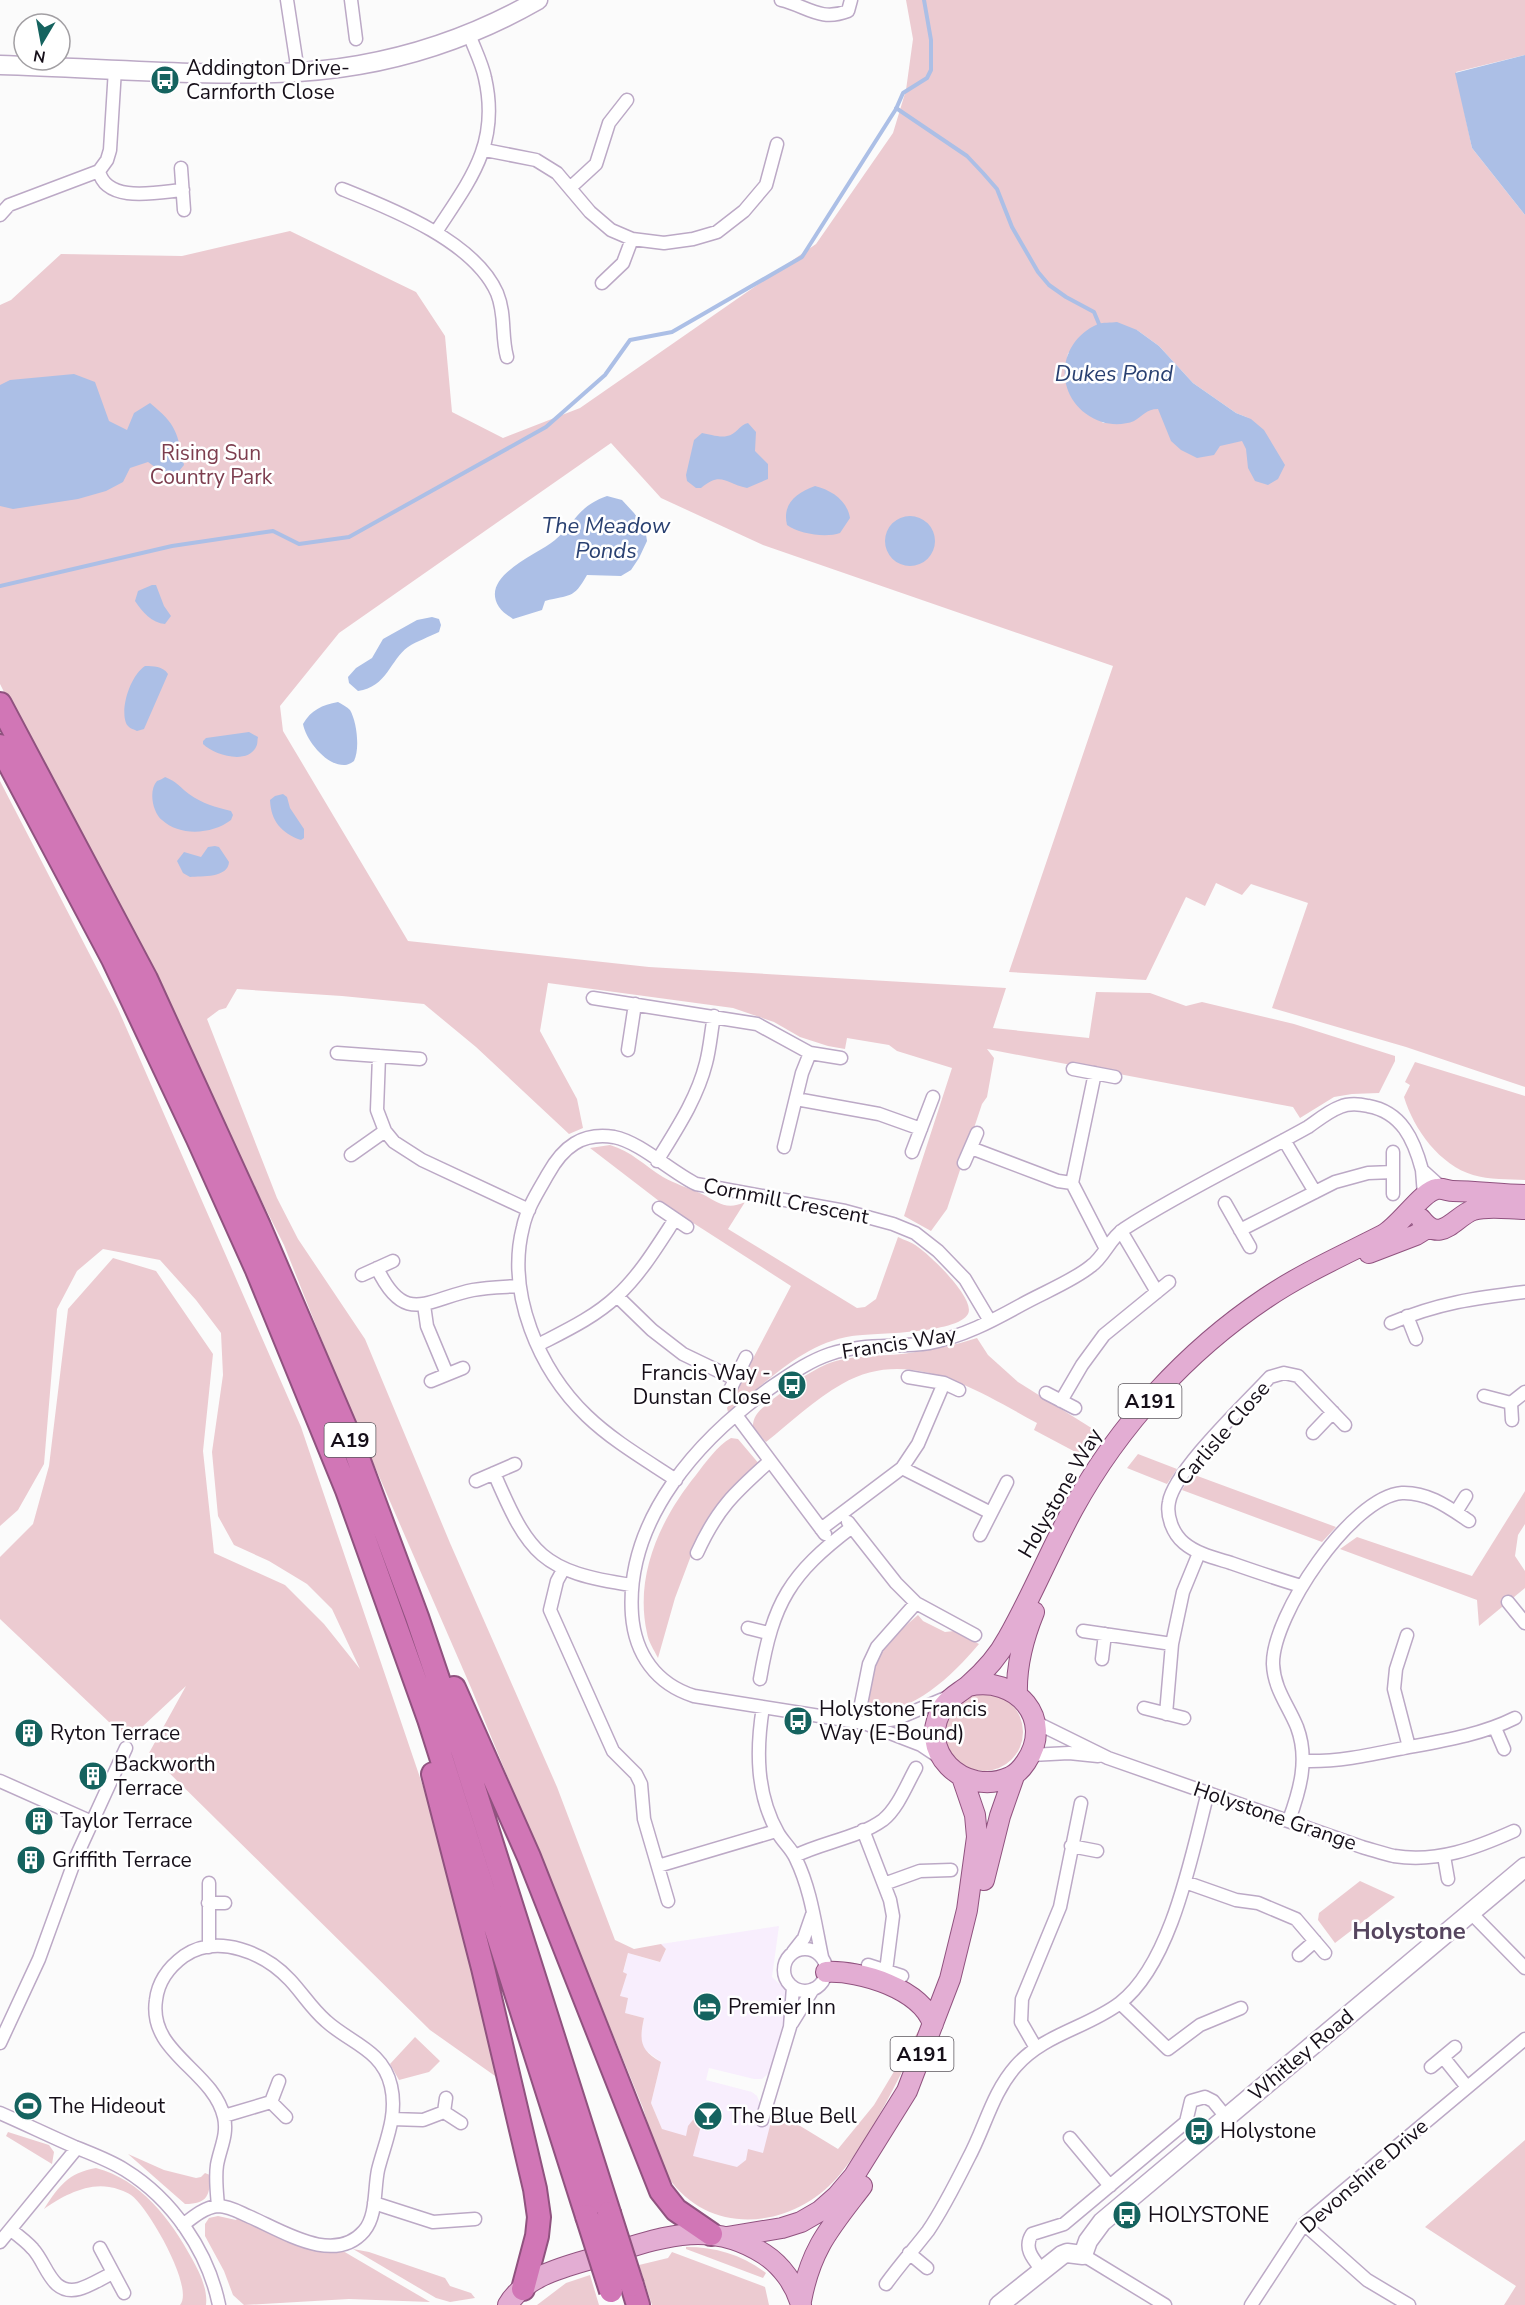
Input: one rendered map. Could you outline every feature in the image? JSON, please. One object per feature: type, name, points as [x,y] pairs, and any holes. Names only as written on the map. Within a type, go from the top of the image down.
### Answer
[{"type":"highway","name":"A19","points":[[0,704],[146,980],[249,1204],[355,1450],[417,1617],[463,1754],[624,2297]]},
{"type":"highway","name":"A19","points":[[0,746],[112,959],[198,1139],[252,1259],[347,1490],[429,1719],[598,2214]]},
{"type":"highway","points":[[417,1617],[453,1687],[530,1857],[660,2191],[676,2210],[719,2235]]},
{"type":"highway","points":[[429,1719],[433,1777],[483,1968],[535,2188],[539,2217],[537,2236],[510,2300]]},
{"type":"main road","points":[[1429,1227],[1420,1214],[1435,1194],[1467,1190],[1525,1195]]},
{"type":"main road","points":[[1435,1194],[1458,1200],[1460,1212],[1458,1218]]},
{"type":"main road","name":"Holystone Way","points":[[943,1760],[936,1736],[937,1720],[944,1706],[988,1665],[1007,1640],[1074,1507],[1111,1449],[1145,1406],[1184,1364],[1222,1329],[1267,1297],[1303,1276],[1389,1232],[1435,1194]]},
{"type":"main road","name":"Holystone Way","points":[[1017,1694],[1016,1678],[1022,1642],[1043,1589],[1086,1502],[1118,1452],[1189,1369],[1230,1333],[1314,1279],[1372,1252],[1416,1235],[1429,1227],[1445,1229],[1458,1218],[1474,1210],[1525,1209]]},
{"type":"main road","points":[[961,1690],[993,1684],[1017,1694],[1028,1706],[1035,1722],[1036,1738],[1031,1755]]},
{"type":"main road","name":"A191","points":[[801,2303],[810,2262],[819,2245],[866,2180],[913,2104],[936,2053],[961,1982],[988,1861],[1014,1776],[1031,1755]]},
{"type":"main road","name":"A191","points":[[719,2235],[761,2233],[801,2222],[820,2211],[854,2176],[907,2091],[950,1979],[967,1910],[975,1863],[977,1837],[975,1815],[962,1777],[951,1770],[943,1760]]},
{"type":"main road","points":[[962,1777],[978,1783],[987,1783],[1014,1776]]},
{"type":"main road","points":[[824,1965],[854,1973],[909,1994],[930,2015],[933,2024]]},
{"type":"main road","points":[[510,2300],[543,2276],[561,2268],[681,2234],[719,2235],[748,2245],[775,2262],[783,2270],[801,2303]]},
{"type":"street","points":[[287,0],[298,72]]},
{"type":"street","points":[[351,0],[356,39]]},
{"type":"street","points":[[0,65],[244,74],[298,72],[359,65],[429,48],[469,34],[538,0]]},
{"type":"street","points":[[781,0],[835,16],[848,11],[851,0]]},
{"type":"street","points":[[436,232],[475,172],[484,150],[489,114],[485,77],[469,34]]},
{"type":"street","points":[[0,215],[9,205],[99,171],[107,160],[110,150],[115,69]]},
{"type":"street","points":[[571,187],[596,164],[609,123],[627,100]]},
{"type":"street","points":[[484,150],[536,160],[557,173],[590,212],[611,230],[632,239],[664,243],[693,239],[717,232],[744,211],[766,185],[777,144]]},
{"type":"street","points":[[181,168],[184,210]]},
{"type":"street","points":[[99,171],[100,179],[129,195],[183,190]]},
{"type":"street","points":[[342,189],[398,211],[436,232],[476,264],[496,292],[504,317],[504,345],[507,357]]},
{"type":"street","points":[[602,283],[623,263],[632,239]]},
{"type":"street","points":[[593,998],[758,1024],[810,1053],[841,1058]]},
{"type":"street","points":[[628,1050],[635,1004]]},
{"type":"street","points":[[657,1161],[686,1113],[696,1091],[706,1064],[714,1016]]},
{"type":"street","points":[[337,1053],[420,1059]]},
{"type":"street","points":[[784,1148],[802,1073],[810,1053]]},
{"type":"street","points":[[379,1056],[376,1100],[380,1121],[385,1131],[407,1152],[529,1210]]},
{"type":"street","points":[[1073,1070],[1115,1077]]},
{"type":"street","points":[[1095,1073],[1072,1183],[1106,1249]]},
{"type":"street","points":[[912,1152],[933,1097]]},
{"type":"street","points":[[796,1098],[879,1114],[921,1129]]},
{"type":"street","name":"Francis Way","points":[[943,1760],[921,1745],[864,1723],[694,1696],[666,1683],[654,1672],[641,1653],[634,1634],[631,1606],[632,1585],[644,1535],[692,1457],[736,1415],[792,1373],[829,1354],[849,1349],[930,1342],[970,1331],[990,1322],[1093,1266],[1121,1231],[1337,1108],[1359,1104],[1376,1107],[1403,1125],[1412,1140],[1422,1170],[1435,1194]]},
{"type":"street","points":[[351,1155],[385,1131]]},
{"type":"street","points":[[964,1163],[977,1133]]},
{"type":"street","name":"Cornmill Crescent","points":[[676,1480],[623,1446],[588,1417],[557,1380],[527,1319],[519,1286],[519,1250],[523,1226],[529,1210],[556,1161],[573,1143],[587,1137],[599,1136],[629,1141],[682,1177],[707,1187],[845,1211],[915,1233],[938,1251],[965,1279],[990,1322]]},
{"type":"street","points":[[1284,1140],[1315,1192]]},
{"type":"street","points":[[971,1148],[1058,1181],[1072,1183]]},
{"type":"street","points":[[1393,1152],[1393,1194]]},
{"type":"street","name":"Francis Way","points":[[1422,1170],[1435,1194]]},
{"type":"street","points":[[1240,1230],[1335,1182],[1359,1175],[1393,1172]]},
{"type":"street","points":[[1225,1203],[1250,1247]]},
{"type":"street","points":[[659,1208],[687,1227]]},
{"type":"street","points":[[538,1345],[590,1315],[617,1296],[648,1258],[675,1219]]},
{"type":"street","points":[[1121,1231],[1157,1292]]},
{"type":"street","points":[[362,1275],[393,1261]]},
{"type":"street","points":[[377,1268],[386,1287],[397,1298],[412,1304],[424,1305],[472,1290],[519,1286]]},
{"type":"street","points":[[1061,1401],[1082,1365],[1104,1335],[1169,1282]]},
{"type":"street","points":[[1391,1323],[1435,1306],[1464,1299],[1525,1292]]},
{"type":"street","points":[[617,1296],[652,1330],[683,1353],[735,1379]]},
{"type":"street","points":[[424,1305],[427,1326],[447,1374]]},
{"type":"street","points":[[1407,1316],[1416,1339]]},
{"type":"street","points":[[728,1396],[746,1356]]},
{"type":"street","points":[[431,1380],[463,1368]]},
{"type":"street","name":"Carlisle Close","points":[[1301,1586],[1199,1553],[1184,1543],[1174,1530],[1168,1515],[1169,1501],[1180,1477],[1270,1377],[1284,1373],[1298,1376],[1345,1425]]},
{"type":"street","points":[[908,1377],[944,1383],[960,1390]]},
{"type":"street","points":[[821,1529],[903,1468],[918,1443],[944,1383]]},
{"type":"street","points":[[1511,1403],[1525,1392]]},
{"type":"street","points":[[1046,1393],[1075,1408]]},
{"type":"street","points":[[1484,1396],[1511,1403]]},
{"type":"street","points":[[1511,1403],[1512,1420]]},
{"type":"street","points":[[1313,1433],[1334,1412]]},
{"type":"street","points":[[736,1415],[831,1542]]},
{"type":"street","points":[[697,1553],[709,1526],[722,1507],[770,1461]]},
{"type":"street","points":[[476,1481],[515,1464]]},
{"type":"street","points":[[903,1468],[991,1513]]},
{"type":"street","points":[[494,1473],[513,1520],[523,1535],[542,1555],[563,1570],[594,1580],[632,1585]]},
{"type":"street","points":[[980,1535],[1007,1482]]},
{"type":"street","points":[[1289,1821],[1298,1797],[1304,1761],[1297,1728],[1277,1689],[1273,1664],[1275,1639],[1301,1586],[1325,1552],[1361,1514],[1382,1499],[1401,1493],[1422,1495],[1438,1501],[1469,1521]]},
{"type":"street","points":[[1456,1512],[1466,1496]]},
{"type":"street","points":[[842,1513],[896,1583],[916,1603],[975,1635]]},
{"type":"street","points":[[760,1679],[768,1633],[785,1592],[801,1571],[831,1542],[852,1527]]},
{"type":"street","points":[[1166,1714],[1172,1644],[1183,1592],[1199,1553]]},
{"type":"street","points":[[563,1570],[556,1581],[550,1610],[610,1744],[619,1759],[636,1774],[641,1784],[644,1819],[668,1901]]},
{"type":"street","points":[[1508,1602],[1525,1623]]},
{"type":"street","points":[[860,1709],[869,1664],[877,1647],[916,1603]]},
{"type":"street","points":[[748,1628],[768,1633]]},
{"type":"street","points":[[1083,1631],[1172,1644]]},
{"type":"street","points":[[1102,1659],[1105,1634]]},
{"type":"street","points":[[1407,1635],[1396,1669],[1394,1689],[1409,1747]]},
{"type":"street","name":"Francis Way","points":[[864,1723],[896,1719],[961,1690]]},
{"type":"street","points":[[763,1707],[758,1760],[765,1800],[777,1831],[795,1856],[809,1891],[824,1965],[823,1982],[813,1989],[790,2026]]},
{"type":"street","points":[[1144,1708],[1184,1718]]},
{"type":"street","points":[[1304,1761],[1334,1761],[1409,1747],[1494,1728],[1515,1718]]},
{"type":"street","name":"Holystone Grange","points":[[1035,1722],[1108,1758],[1395,1856],[1427,1858],[1444,1856],[1481,1846],[1514,1832]]},
{"type":"street","points":[[1494,1728],[1504,1749]]},
{"type":"street","points":[[0,2043],[45,1946],[76,1857],[126,1748]]},
{"type":"street","name":"Holystone Grange","points":[[1031,1755],[1069,1753],[1108,1758]]},
{"type":"street","points":[[795,1856],[883,1820],[889,1814],[916,1768]]},
{"type":"street","points":[[0,1781],[92,1822]]},
{"type":"street","points":[[885,2284],[929,2229],[969,2157],[1000,2089],[1016,2066],[1036,2048],[1120,2003],[1139,1985],[1169,1931],[1185,1882],[1208,1792]]},
{"type":"street","points":[[1036,2048],[1021,2022],[1022,1999],[1060,1907],[1081,1803]]},
{"type":"street","points":[[863,1830],[884,1884],[893,1916],[885,1971]]},
{"type":"street","points":[[658,1866],[777,1831]]},
{"type":"street","points":[[1071,1846],[1097,1851]]},
{"type":"street","points":[[1444,1856],[1448,1879]]},
{"type":"street","name":"Whitley Road","points":[[1083,2255],[1088,2241],[1102,2222],[1525,1867]]},
{"type":"street","points":[[884,1884],[920,1871],[951,1870]]},
{"type":"street","points":[[1185,1882],[1236,1900],[1258,1903],[1296,1919],[1325,1953]]},
{"type":"street","points":[[209,1883],[209,1947]]},
{"type":"street","points":[[208,1902],[225,1903]]},
{"type":"street","points":[[1471,1913],[1525,1968]]},
{"type":"street","points":[[812,1914],[804,1938],[788,1958],[784,1971],[786,1978],[794,1987],[801,1990],[813,1989]]},
{"type":"street","points":[[1299,1955],[1315,1941]]},
{"type":"street","points":[[183,2225],[199,2213],[218,2206],[235,2210],[315,2244],[333,2247],[351,2242],[366,2229],[370,2222],[378,2173],[392,2119],[391,2085],[387,2073],[372,2053],[326,2022],[290,1980],[270,1964],[236,1948],[209,1947],[189,1953],[166,1973],[157,1992],[156,2016],[157,2025],[166,2043],[211,2090],[224,2116],[225,2135],[217,2169],[218,2206]]},
{"type":"street","points":[[793,1953],[798,1950],[812,1950],[824,1965]]},
{"type":"street","points":[[868,1965],[902,1976]]},
{"type":"street","points":[[762,2121],[790,2026],[794,1987]]},
{"type":"street","points":[[1120,2003],[1168,2049],[1200,2025],[1240,2008]]},
{"type":"street","name":"Devonshire Drive","points":[[1251,2305],[1304,2224],[1525,2039]]},
{"type":"street","points":[[1431,2067],[1455,2047]]},
{"type":"street","points":[[1443,2057],[1467,2087]]},
{"type":"street","points":[[271,2102],[279,2081]]},
{"type":"street","points":[[1042,2270],[1030,2254],[1028,2242],[1032,2234],[1064,2224],[1110,2186],[1186,2122],[1191,2101],[1205,2097],[1213,2101],[1226,2117]]},
{"type":"street","points":[[444,2112],[446,2098]]},
{"type":"street","points":[[224,2116],[271,2102]]},
{"type":"street","points":[[271,2102],[286,2117]]},
{"type":"street","points":[[392,2119],[423,2120],[444,2112]]},
{"type":"street","points":[[444,2112],[461,2122]]},
{"type":"street","points":[[0,2113],[111,2162],[142,2182],[183,2225],[209,2271],[219,2305]]},
{"type":"street","points":[[1070,2138],[1110,2186]]},
{"type":"street","points":[[0,2242],[77,2148]]},
{"type":"street","points":[[374,2203],[433,2222],[475,2219]]},
{"type":"street","points":[[1304,2224],[1367,2280],[1410,2305]]},
{"type":"street","points":[[11,2230],[32,2248],[51,2279],[62,2288],[82,2289],[113,2272]]},
{"type":"street","points":[[100,2248],[124,2293]]},
{"type":"street","points":[[909,2253],[927,2268]]},
{"type":"street","points":[[999,2305],[1067,2253],[1083,2255],[1165,2305]]},
{"type":"shaded area","points":[[779,1926],[772,1977],[784,1988],[789,2002],[769,2073],[762,2079],[754,2079],[709,2068],[706,2080],[752,2092],[757,2096],[761,2106],[757,2122],[770,2125],[774,2110],[827,2143],[731,2201],[662,2129],[651,2103],[661,2062],[644,2049],[640,2040],[644,2018],[625,2013],[620,1996],[626,1974],[623,1973],[628,1953],[659,1962],[666,1950],[661,1944]]},
{"type":"green space","name":"Rising Sun Country Park","points":[[906,0],[1525,0],[1525,55],[1456,72],[1472,148],[1525,215],[1525,1087],[1406,1047],[1272,1008],[1308,903],[1251,884],[1242,895],[1216,883],[1205,906],[1186,897],[1146,980],[1009,972],[1113,666],[763,545],[661,498],[611,443],[339,633],[280,706],[283,731],[408,941],[649,967],[1006,988],[993,1028],[1089,1038],[1096,992],[1150,993],[1186,1006],[1202,1002],[1294,1024],[1395,1056],[1395,1061],[1379,1093],[1334,1097],[1300,1118],[1293,1107],[987,1049],[994,1058],[987,1097],[982,1104],[947,1209],[931,1231],[904,1216],[952,1068],[897,1051],[889,1045],[847,1038],[845,1049],[828,1046],[800,1037],[774,1022],[733,1008],[548,983],[540,1031],[577,1099],[583,1128],[569,1134],[476,1047],[424,1004],[237,989],[226,1008],[207,1019],[277,1198],[298,1239],[365,1339],[450,1543],[557,1787],[615,1940],[634,1949],[661,1944],[666,1949],[660,1962],[628,1953],[623,1972],[627,1974],[620,1996],[628,1998],[625,2013],[644,2018],[643,2044],[654,2058],[661,2062],[651,2103],[662,2129],[686,2136],[688,2126],[696,2116],[703,2118],[693,2156],[737,2167],[746,2160],[748,2149],[763,2153],[774,2110],[838,2149],[874,2105],[923,2023],[921,2034],[894,2088],[864,2141],[841,2173],[823,2192],[801,2206],[778,2215],[754,2219],[730,2218],[707,2211],[686,2197],[664,2170],[643,2108],[472,1690],[342,1391],[284,1245],[0,684],[0,305],[11,300],[61,254],[182,256],[290,231],[416,292],[445,336],[452,412],[503,438],[580,408],[816,244],[893,133],[906,90],[913,39]],"holes":[[[1137,330],[1159,346],[1193,383],[1236,413],[1251,419],[1166,389],[1126,423],[1103,423],[1064,380],[1068,353]]]},
{"type":"green space","points":[[0,781],[118,1009],[301,1427],[432,1813],[505,2083],[430,2030],[149,1753],[186,1686],[128,1740],[0,1619],[0,1557],[33,1524],[49,1466],[68,1309],[113,1258],[156,1271],[213,1354],[203,1451],[214,1553],[285,1585],[324,1624],[360,1669],[332,1609],[307,1584],[269,1561],[234,1545],[218,1516],[212,1452],[223,1375],[221,1333],[196,1300],[160,1260],[103,1249],[77,1271],[57,1309],[44,1464],[18,1510],[0,1526]]},
{"type":"green space","points":[[1415,1062],[1525,1096],[1525,1180],[1479,1177],[1461,1170],[1439,1155],[1414,1122],[1404,1097],[1410,1085],[1405,1082]]},
{"type":"green space","points":[[610,1145],[631,1155],[656,1173],[727,1206],[745,1202],[728,1229],[857,1308],[865,1307],[876,1299],[898,1237],[918,1247],[951,1278],[965,1298],[969,1307],[968,1314],[961,1321],[932,1329],[852,1336],[834,1340],[817,1347],[786,1366],[728,1412],[727,1408],[791,1286],[659,1201],[590,1148]]},
{"type":"green space","points":[[977,1338],[988,1355],[1018,1382],[1101,1434],[1098,1439],[1093,1437],[1083,1456],[1034,1430],[1037,1423],[991,1398],[967,1386],[918,1371],[892,1369],[867,1373],[842,1384],[812,1404],[766,1442],[753,1428],[754,1419],[759,1411],[799,1380],[827,1364],[857,1357],[926,1350]]},
{"type":"green space","points":[[731,1438],[738,1439],[760,1465],[692,1553],[675,1598],[658,1658],[648,1636],[644,1611],[644,1590],[654,1548],[683,1492],[712,1455]]},
{"type":"green space","points":[[1138,1454],[1177,1469],[1167,1484],[1127,1468]]},
{"type":"green space","points":[[1192,1474],[1336,1527],[1322,1542],[1182,1490]]},
{"type":"green space","points":[[1525,1491],[1525,1524],[1518,1535],[1515,1556],[1525,1571],[1525,1588],[1479,1626],[1477,1600],[1340,1549],[1357,1537],[1472,1576]]},
{"type":"green space","points":[[918,1615],[923,1621],[945,1632],[954,1631],[979,1644],[943,1681],[914,1701],[882,1712],[864,1713],[876,1659],[888,1641]]},
{"type":"green space","points":[[984,1693],[999,1696],[1016,1710],[1023,1732],[1020,1747],[1006,1764],[984,1771],[969,1768],[952,1754],[945,1732],[948,1717],[962,1700]]},
{"type":"green space","points":[[1360,1881],[1395,1897],[1335,1943],[1318,1920],[1319,1913]]},
{"type":"green space","points":[[415,2037],[440,2061],[429,2072],[399,2080],[390,2064]]},
{"type":"green space","points":[[8,2132],[49,2145],[54,2152],[52,2164],[6,2136]]},
{"type":"green space","points":[[1525,2140],[1525,2305],[1504,2305],[1516,2286],[1425,2227]]},
{"type":"green space","points":[[128,2154],[164,2170],[196,2178],[205,2173],[210,2175],[206,2197],[193,2204],[185,2204]]},
{"type":"green space","points":[[96,2168],[127,2181],[164,2215],[197,2268],[204,2286],[206,2305],[180,2305],[183,2296],[181,2282],[168,2248],[139,2202],[131,2195],[112,2187],[92,2187],[66,2196],[44,2209],[71,2177]]},
{"type":"green space","points":[[218,2216],[236,2220],[238,2217],[302,2246],[343,2251],[430,2302],[349,2299],[244,2305],[233,2295],[224,2271],[205,2236],[205,2224],[209,2218]]},
{"type":"green space","points":[[686,2247],[729,2253],[748,2261],[766,2273],[763,2278],[686,2249]]},
{"type":"green space","points":[[353,2249],[369,2252],[445,2278],[450,2286],[471,2293],[475,2298],[450,2302],[436,2298]]},
{"type":"green space","points":[[672,2252],[765,2287],[769,2305],[652,2305],[639,2265],[668,2258]]},
{"type":"green space","points":[[590,2275],[599,2305],[537,2305],[566,2283]]},
{"type":"water","points":[[1525,55],[1525,215],[1472,148],[1455,73]]},
{"type":"water","name":"Dukes Pond","points":[[1117,322],[1137,330],[1159,346],[1193,383],[1236,413],[1251,419],[1264,430],[1285,465],[1278,479],[1268,485],[1255,481],[1248,468],[1246,449],[1242,441],[1220,446],[1214,455],[1197,458],[1181,450],[1171,441],[1158,409],[1148,411],[1134,421],[1122,424],[1102,422],[1086,414],[1075,403],[1068,389],[1065,374],[1066,360],[1072,346],[1083,333],[1098,324]]},
{"type":"water","points":[[74,374],[95,382],[109,421],[127,430],[134,413],[150,403],[171,424],[180,444],[184,465],[175,476],[163,473],[148,462],[130,468],[123,482],[106,491],[78,499],[13,509],[0,506],[0,385],[10,380]]},
{"type":"water","name":"The Meadow Ponds","points":[[748,423],[756,432],[755,451],[768,464],[768,479],[747,488],[719,479],[701,488],[696,488],[687,481],[686,475],[694,440],[702,433],[721,437],[730,435]]},
{"type":"water","points":[[815,486],[832,493],[846,506],[850,518],[840,533],[813,534],[798,531],[787,525],[787,511],[792,500]]},
{"type":"water","name":"The Meadow Ponds","points":[[607,496],[622,500],[645,528],[647,541],[631,570],[621,576],[587,575],[578,589],[570,595],[545,601],[542,610],[513,619],[504,612],[499,607],[495,596],[497,586],[503,576],[555,540],[589,505]]},
{"type":"water","points":[[910,516],[928,523],[935,541],[928,559],[910,566],[892,559],[885,541],[892,523]]},
{"type":"water","points":[[156,585],[164,606],[171,616],[165,624],[156,622],[148,616],[135,601],[138,591]]},
{"type":"water","points":[[432,617],[439,619],[441,625],[439,632],[408,647],[376,684],[358,691],[349,683],[348,677],[356,668],[372,658],[383,639],[417,620]]},
{"type":"water","points":[[145,666],[161,668],[168,674],[144,729],[137,731],[127,725],[124,709],[131,684]]},
{"type":"water","points":[[338,702],[350,710],[357,736],[356,756],[354,761],[346,765],[324,757],[308,737],[303,724],[318,709]]},
{"type":"water","points":[[249,732],[258,737],[257,744],[252,752],[245,756],[222,755],[203,744],[206,738]]},
{"type":"water","points":[[165,777],[199,800],[231,811],[233,815],[231,820],[224,825],[196,832],[169,825],[156,812],[152,796],[154,785]]},
{"type":"water","points":[[283,794],[287,797],[290,808],[304,829],[304,838],[301,840],[283,830],[272,814],[270,800]]},
{"type":"water","points":[[208,847],[219,847],[229,862],[224,871],[214,875],[190,877],[183,873],[177,861],[184,852],[201,857]]},
{"type":"waterway","points":[[0,586],[172,546],[273,531],[299,544],[349,537],[546,427],[605,375],[630,340],[672,332],[802,257],[896,109],[903,93],[927,78],[931,70],[931,40],[924,0]]},
{"type":"waterway","points":[[896,108],[967,156],[983,173],[997,189],[1012,227],[1038,272],[1049,285],[1094,312],[1099,324]]},
{"type":"place","name":"Addington Drive- Carnforth Close","points":[[165,80]]},
{"type":"place","name":"Francis Way - Dunstan Close","points":[[792,1385]]},
{"type":"place","name":"Holystone Francis Way (E-Bound)","points":[[798,1721]]},
{"type":"place","name":"Ryton Terrace","points":[[29,1733]]},
{"type":"place","name":"Backworth Terrace","points":[[93,1776]]},
{"type":"place","name":"Taylor Terrace","points":[[39,1821]]},
{"type":"place","name":"Griffith Terrace","points":[[31,1860]]},
{"type":"place","name":"Premier Inn","points":[[707,2007]]},
{"type":"place","name":"The Hideout","points":[[28,2106]]},
{"type":"place","name":"The Blue Bell","points":[[708,2116]]},
{"type":"place","name":"Holystone","points":[[1199,2131]]},
{"type":"place","name":"HOLYSTONE","points":[[1127,2215]]},
{"type":"district","name":"Holystone","points":[[1409,1931]]}]
